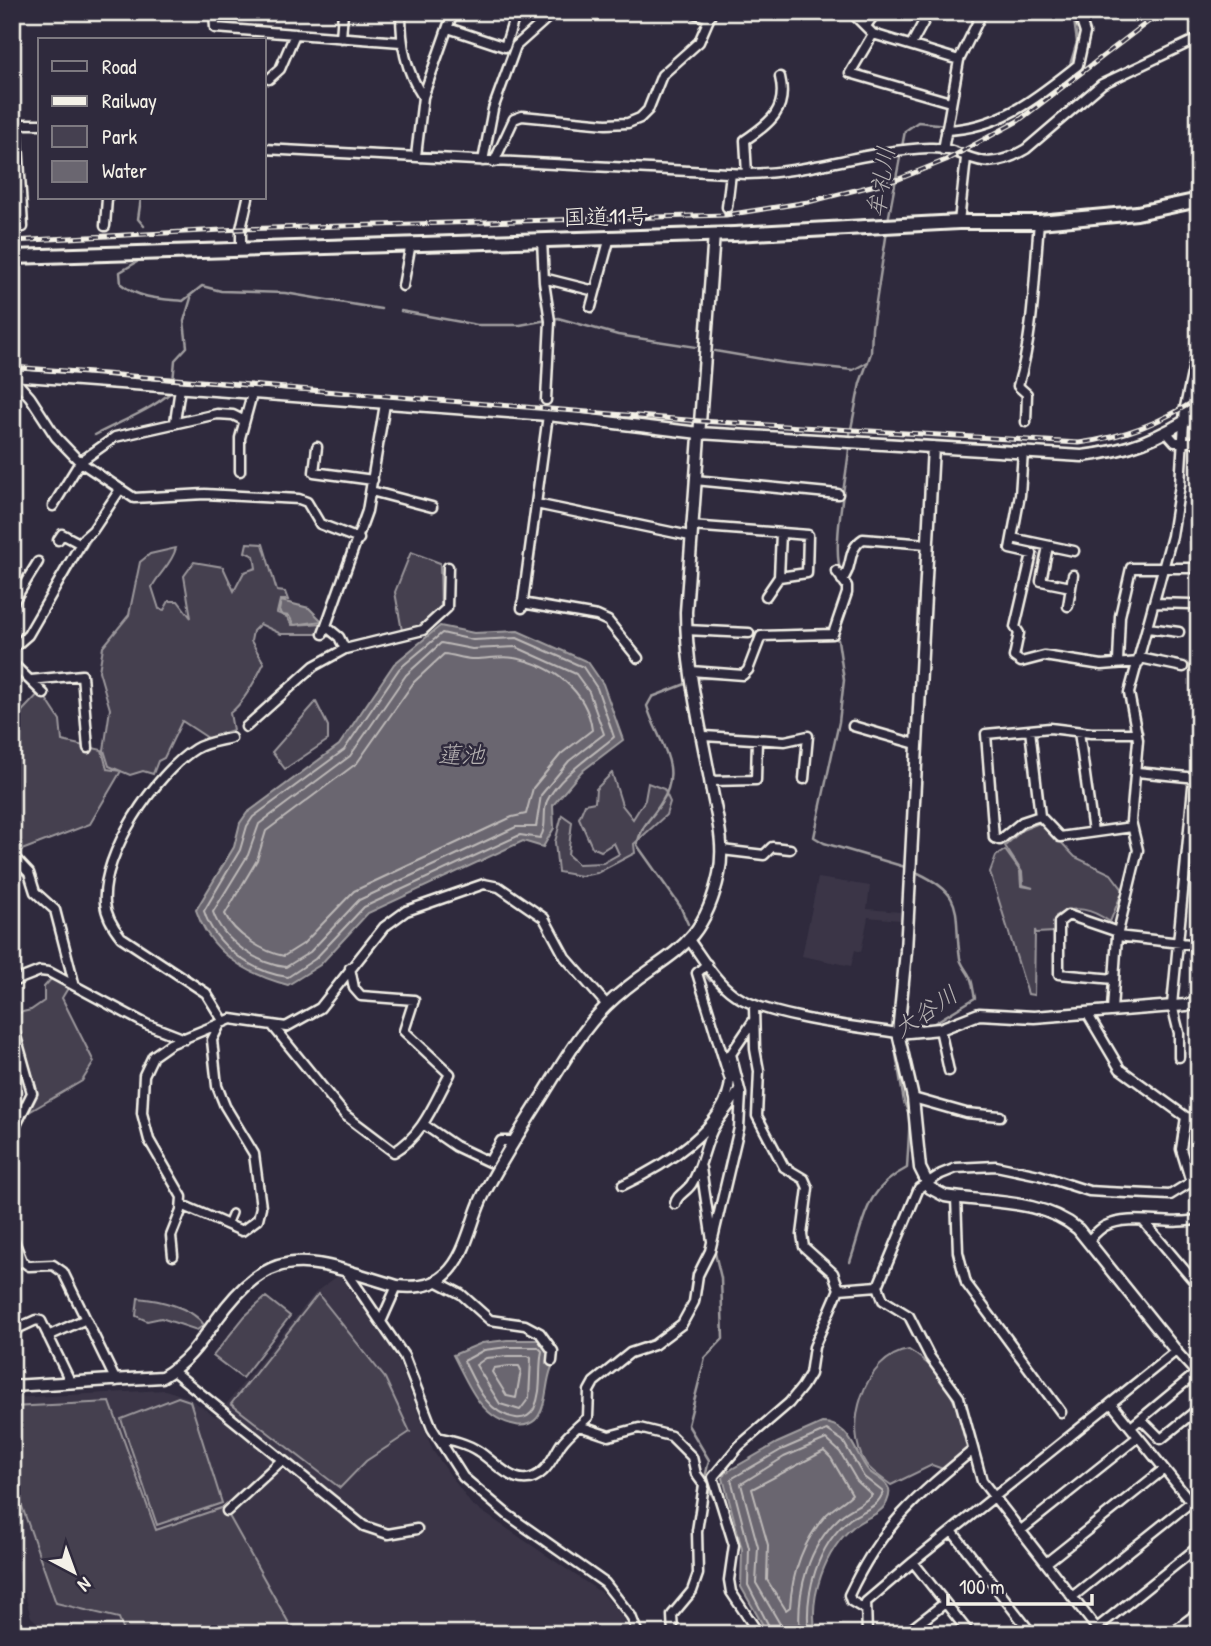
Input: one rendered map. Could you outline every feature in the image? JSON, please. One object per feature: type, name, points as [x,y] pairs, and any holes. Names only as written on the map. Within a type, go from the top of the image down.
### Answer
[{"type":"highway","name":"国道11号","points":[[12,257],[714,234],[959,222],[1039,222],[1137,213],[1199,200]]},
{"type":"street","points":[[214,12],[215,28],[401,42]]},
{"type":"street","points":[[341,38],[343,12]]},
{"type":"street","points":[[401,12],[401,42],[410,77],[423,97]]},
{"type":"street","points":[[416,156],[423,97],[453,12]]},
{"type":"street","points":[[448,28],[505,47],[516,12]]},
{"type":"street","points":[[483,161],[493,109],[516,46],[554,12]]},
{"type":"street","points":[[494,162],[514,119],[522,117],[606,124],[628,123],[640,118],[648,110],[662,75],[699,41],[710,15],[691,12]]},
{"type":"street","points":[[852,12],[873,34],[959,60]]},
{"type":"street","points":[[866,26],[876,12]]},
{"type":"street","points":[[911,45],[929,12]]},
{"type":"street","points":[[943,150],[959,60],[981,15],[976,12]]},
{"type":"street","points":[[946,127],[977,127],[1018,111],[1078,65],[1085,33],[1078,12]]},
{"type":"street","points":[[1199,12],[1199,20]]},
{"type":"street","points":[[269,79],[280,69],[295,34]]},
{"type":"street","points":[[873,34],[850,73],[950,102]]},
{"type":"street","points":[[266,149],[747,174],[803,171],[932,147],[966,159],[993,162],[1013,157],[1045,135],[1102,84],[1199,38]]},
{"type":"street","points":[[747,174],[745,140],[777,114],[784,92],[780,77]]},
{"type":"street","points":[[12,228],[23,227],[15,124],[38,124]]},
{"type":"street","points":[[959,222],[966,159]]},
{"type":"street","points":[[727,206],[731,173]]},
{"type":"street","points":[[105,226],[107,200]]},
{"type":"street","points":[[241,249],[241,229],[248,200]]},
{"type":"street","points":[[1026,422],[1027,394],[1018,386],[1028,352],[1034,309],[1039,222]]},
{"type":"street","points":[[12,1386],[149,1380],[173,1371],[194,1352],[235,1293],[255,1276],[291,1261],[315,1263],[410,1288],[436,1281],[447,1274],[458,1257],[482,1199],[513,1141],[589,1025],[607,1005],[690,941],[711,905],[722,850],[722,833],[710,781],[686,630],[690,531],[714,234]]},
{"type":"street","points":[[591,307],[610,237]]},
{"type":"street","points":[[542,239],[544,282],[550,317],[546,400]]},
{"type":"street","points":[[403,286],[411,243]]},
{"type":"street","points":[[547,279],[595,291]]},
{"type":"street","points":[[1112,1010],[1118,934],[1138,850],[1132,827],[1137,733],[1129,693],[1163,570],[1180,485],[1184,422],[1199,340]]},
{"type":"street","points":[[12,376],[548,415],[699,433],[1082,456],[1114,452],[1167,433],[1199,412]]},
{"type":"street","points":[[12,376],[30,397],[56,437],[80,462],[119,491],[134,498],[205,494],[299,499],[307,502],[320,524],[359,539]]},
{"type":"street","points":[[175,422],[180,388]]},
{"type":"street","points":[[240,471],[243,420],[252,394]]},
{"type":"street","points":[[345,649],[339,636],[326,631],[359,539],[371,491],[385,404]]},
{"type":"street","points":[[53,506],[80,462],[115,437],[217,414],[233,415],[243,420]]},
{"type":"street","points":[[548,415],[522,605],[597,616],[608,621],[638,658]]},
{"type":"street","points":[[1167,433],[1175,442],[1199,442]]},
{"type":"street","points":[[317,447],[314,472],[373,480]]},
{"type":"street","points":[[933,447],[906,951],[898,1033],[913,1098],[920,1168],[926,1182],[945,1196],[1045,1209],[1062,1215],[1088,1241],[1197,1375],[1131,1427]]},
{"type":"street","points":[[1023,452],[1020,495],[1010,549],[1032,554],[1015,627],[1018,633],[1014,657],[1021,662],[1044,656],[1102,665],[1139,660],[1183,667]]},
{"type":"street","points":[[695,480],[838,494]]},
{"type":"street","points":[[12,649],[28,635],[80,544],[119,491]]},
{"type":"street","points":[[371,491],[432,507]]},
{"type":"street","points":[[536,504],[690,531],[808,535],[807,573],[779,577]]},
{"type":"street","points":[[766,596],[779,577],[780,533]]},
{"type":"street","points":[[58,540],[62,534],[80,544]]},
{"type":"street","points":[[1012,538],[1074,551]]},
{"type":"street","points":[[842,580],[847,575],[851,550],[863,539],[927,544]]},
{"type":"street","points":[[1048,546],[1041,580],[1071,587]]},
{"type":"street","points":[[12,604],[15,593],[38,562]]},
{"type":"street","points":[[246,727],[293,681],[345,649],[423,630],[447,608],[448,567]]},
{"type":"street","points":[[1118,662],[1120,616],[1130,568],[1199,568]]},
{"type":"street","points":[[691,671],[743,675],[748,670],[761,636],[833,634],[847,593],[836,571]]},
{"type":"street","points":[[1068,606],[1073,575]]},
{"type":"street","points":[[1154,603],[1191,604]]},
{"type":"street","points":[[1148,628],[1179,632]]},
{"type":"street","points":[[686,630],[749,633]]},
{"type":"street","points":[[12,663],[44,694]]},
{"type":"street","points":[[31,680],[82,675],[88,748]]},
{"type":"street","points":[[853,726],[916,744]]},
{"type":"street","points":[[1040,816],[1022,822],[1000,841],[994,838],[986,734],[1050,728],[1079,732],[1137,733]]},
{"type":"street","points":[[1030,730],[1040,816],[1060,837],[1132,827]]},
{"type":"street","points":[[1079,732],[1093,832]]},
{"type":"street","points":[[704,736],[785,741],[808,736],[804,779]]},
{"type":"street","points":[[222,1023],[206,993],[121,937],[113,927],[105,903],[110,871],[146,794],[172,767],[196,748],[231,738]]},
{"type":"street","points":[[710,781],[756,780],[757,739]]},
{"type":"street","points":[[1137,772],[1196,778],[1172,1005],[1180,1033],[1179,1057]]},
{"type":"street","points":[[722,850],[764,855],[772,847],[790,849]]},
{"type":"street","points":[[12,855],[29,873],[34,892],[55,910],[74,984]]},
{"type":"street","points":[[173,1256],[171,1236],[182,1205],[182,1197],[149,1140],[142,1114],[144,1075],[153,1056],[170,1044],[231,1019],[286,1027],[307,1017],[320,1008],[384,927],[406,911],[484,884],[509,892],[544,918],[565,957],[607,1005]]},
{"type":"street","points":[[1114,979],[1059,974],[1059,922],[1068,915],[1118,934],[1199,944]]},
{"type":"street","points":[[690,941],[733,994],[754,1006],[898,1033],[936,1029],[979,1014],[1019,1018],[1199,1004]]},
{"type":"street","points":[[437,1437],[454,1440],[479,1451],[508,1475],[529,1479],[546,1469],[565,1439],[588,1417],[589,1391],[594,1382],[630,1353],[654,1345],[682,1324],[694,1303],[698,1275],[712,1242],[738,1128],[740,1087],[697,973],[707,964]]},
{"type":"street","points":[[272,1025],[345,1115],[383,1147],[394,1152],[415,1138],[450,1074],[404,1031],[414,1000],[361,996],[355,988],[350,968]]},
{"type":"street","points":[[12,982],[40,971],[74,984],[146,1024],[185,1039]]},
{"type":"street","points":[[673,1634],[672,1615],[692,1591],[698,1574],[697,1531],[704,1485],[739,1446],[789,1403],[802,1387],[810,1374],[814,1347],[839,1289],[833,1273],[804,1247],[802,1235],[808,1188],[804,1179],[784,1167],[757,1116],[759,1071],[754,1006]]},
{"type":"street","points":[[1087,1013],[1120,1069],[1186,1117],[1199,1120]]},
{"type":"street","points":[[623,1185],[653,1171],[679,1153],[717,1114],[729,1094],[727,1055],[754,1020]]},
{"type":"street","points":[[12,1022],[32,1093],[12,1133]]},
{"type":"street","points":[[182,1205],[242,1231],[250,1228],[258,1219],[261,1207],[254,1154],[225,1106],[217,1086],[212,1040],[222,1023]]},
{"type":"street","points":[[936,1029],[949,1071]]},
{"type":"street","points":[[675,1204],[676,1198],[690,1188],[701,1168],[712,1130],[733,1104],[740,1087]]},
{"type":"street","points":[[913,1098],[966,1113],[1000,1116]]},
{"type":"street","points":[[1186,1117],[1181,1149],[1191,1182],[1170,1195],[1089,1191],[996,1166],[956,1168],[926,1182],[919,1188],[878,1286],[883,1300],[909,1316],[930,1357],[960,1397],[982,1481],[1099,1631],[1199,1546]]},
{"type":"street","points":[[423,1124],[455,1146],[489,1162],[500,1141],[513,1141]]},
{"type":"street","points":[[701,1168],[712,1242]]},
{"type":"street","points":[[956,1197],[958,1252],[966,1283],[1060,1412]]},
{"type":"street","points":[[227,1225],[232,1213]]},
{"type":"street","points":[[1088,1241],[1105,1226],[1144,1222],[1186,1223],[1199,1219]]},
{"type":"street","points":[[1144,1222],[1199,1287]]},
{"type":"street","points":[[12,1236],[22,1261],[29,1266],[53,1265],[63,1272],[117,1381]]},
{"type":"street","points":[[12,1267],[22,1261]]},
{"type":"street","points":[[346,1271],[404,1356],[437,1437],[463,1476],[486,1497],[605,1583],[631,1616],[638,1634]]},
{"type":"street","points":[[436,1281],[461,1294],[489,1320],[525,1325],[540,1333],[553,1352],[552,1361]]},
{"type":"street","points":[[381,1322],[397,1286]]},
{"type":"street","points":[[839,1289],[878,1286]]},
{"type":"street","points":[[48,1336],[86,1319]]},
{"type":"street","points":[[12,1331],[36,1320],[41,1321],[71,1383]]},
{"type":"street","points":[[867,1634],[866,1602],[1176,1350]]},
{"type":"street","points":[[173,1371],[364,1526],[388,1534],[417,1529]]},
{"type":"street","points":[[1111,1403],[1199,1512]]},
{"type":"street","points":[[1141,1419],[1161,1439],[1199,1408]]},
{"type":"street","points":[[579,1426],[609,1436],[639,1428],[671,1436],[692,1457],[696,1474],[704,1485]]},
{"type":"street","points":[[1020,1531],[1138,1437]]},
{"type":"street","points":[[866,1610],[851,1601],[849,1595],[872,1548],[917,1496],[973,1450]]},
{"type":"street","points":[[227,1510],[282,1460]]},
{"type":"street","points":[[1046,1563],[1164,1469]]},
{"type":"street","points":[[713,1477],[734,1545],[729,1580],[732,1592],[759,1634]]},
{"type":"street","points":[[1072,1597],[1191,1502]]},
{"type":"street","points":[[952,1531],[1032,1634]]},
{"type":"street","points":[[913,1562],[970,1634]]},
{"type":"street","points":[[905,1634],[945,1602]]},
{"type":"street","points":[[1171,1634],[1199,1612]]},
{"type":"shaded area","points":[[818,878],[870,886],[867,909],[900,912],[900,920],[868,917],[861,952],[855,950],[851,966],[802,956]]},
{"type":"shaded area","points":[[339,1275],[395,1354],[433,1451],[471,1504],[603,1594],[623,1617],[630,1634],[119,1634],[117,1631],[66,1634],[46,1631],[31,1617],[12,1548],[12,1398],[165,1390],[187,1397],[216,1417],[317,1291]]},
{"type":"green space","points":[[247,543],[263,544],[277,591],[285,592],[288,600],[280,600],[277,613],[287,617],[292,625],[325,623],[319,634],[281,634],[260,624],[253,631],[251,641],[264,663],[244,698],[230,713],[233,730],[208,738],[182,721],[153,774],[143,771],[130,775],[109,766],[104,750],[110,709],[99,671],[103,647],[129,615],[140,562],[150,554],[176,548],[172,559],[152,587],[159,609],[164,610],[169,601],[178,601],[191,618],[184,576],[194,562],[223,567],[234,591],[244,572],[256,568],[254,556],[245,552]]},
{"type":"green space","points":[[411,552],[440,563],[441,609],[423,625],[402,631],[395,592]]},
{"type":"green space","points":[[41,691],[60,720],[62,741],[102,750],[107,769],[121,771],[90,824],[14,853],[12,722]]},
{"type":"green space","points":[[316,702],[328,726],[328,740],[285,769],[272,752]]},
{"type":"green space","points":[[612,773],[622,805],[633,819],[645,800],[648,783],[664,789],[670,802],[666,815],[634,844],[635,853],[597,873],[581,876],[558,872],[555,842],[562,815],[572,822],[568,855],[578,864],[603,863],[619,854],[614,843],[601,851],[592,847],[579,818],[585,804],[595,802],[596,789]]},
{"type":"green space","points":[[1042,822],[1075,857],[1111,874],[1123,890],[1110,922],[1090,911],[1077,909],[1056,916],[1055,932],[1036,933],[1035,930],[1034,995],[1028,994],[990,872],[996,856],[1005,850],[1020,871],[1021,886],[1033,888],[1023,885],[1022,872],[1005,846],[1022,830]]},
{"type":"green space","points":[[52,978],[68,988],[62,998],[94,1062],[82,1081],[29,1112],[38,1094],[14,1014],[31,1010],[44,1001],[44,987]]},
{"type":"green space","points":[[318,1294],[385,1378],[410,1432],[366,1461],[340,1488],[231,1404]]},
{"type":"green space","points":[[266,1297],[290,1316],[242,1378],[213,1356],[245,1316]]},
{"type":"green space","points":[[138,1298],[183,1309],[192,1313],[204,1325],[197,1330],[161,1318],[147,1321],[136,1316]]},
{"type":"green space","points":[[909,1350],[933,1369],[950,1392],[967,1449],[943,1469],[932,1465],[891,1485],[866,1464],[859,1449],[857,1414],[869,1379],[880,1365],[893,1355]]},
{"type":"green space","points":[[178,1397],[190,1401],[222,1503],[157,1525],[121,1419]]},
{"type":"green space","points":[[110,1402],[156,1530],[224,1507],[295,1634],[125,1634],[119,1618],[56,1603],[12,1478],[12,1407]]},
{"type":"water","points":[[281,601],[309,608],[322,621],[294,625],[289,616],[282,615],[279,611]]},
{"type":"water","name":"蓮池","points":[[440,626],[474,633],[518,631],[588,662],[603,684],[623,740],[581,772],[553,805],[554,828],[543,847],[523,841],[368,913],[320,965],[288,985],[244,968],[220,950],[210,938],[196,910],[234,847],[240,823],[247,813],[339,745],[394,664]]},
{"type":"water","points":[[544,1340],[550,1351],[546,1363],[552,1367],[544,1403],[537,1418],[526,1425],[504,1422],[484,1408],[470,1389],[453,1355],[482,1343]]},
{"type":"water","points":[[822,1423],[831,1424],[845,1433],[868,1470],[886,1484],[889,1496],[881,1510],[857,1524],[843,1537],[827,1561],[814,1605],[816,1634],[768,1634],[741,1587],[742,1549],[723,1478],[725,1473],[777,1443]]},
{"type":"waterway","name":"牟礼川","points":[[1069,68],[1077,42],[1073,12]]},
{"type":"waterway","name":"牟礼川","points":[[977,122],[1006,110]]},
{"type":"waterway","name":"牟礼川","points":[[888,221],[905,131],[918,122],[947,125]]},
{"type":"waterway","points":[[141,200],[138,219],[144,226]]},
{"type":"waterway","name":"牟礼川","points":[[850,434],[860,383],[871,353],[872,328],[887,231]]},
{"type":"waterway","points":[[137,262],[120,272],[121,284],[135,293],[150,297],[183,301],[202,286],[221,291],[285,293],[381,309]]},
{"type":"waterway","points":[[173,382],[175,360],[187,347],[184,321],[191,298]]},
{"type":"waterway","points":[[401,311],[477,325],[520,325],[558,318],[618,335],[696,347]]},
{"type":"waterway","points":[[715,351],[785,363],[853,370],[868,362]]},
{"type":"waterway","points":[[95,435],[143,411],[170,393]]},
{"type":"waterway","name":"牟礼川","points":[[842,573],[838,532],[849,449]]},
{"type":"waterway","points":[[83,469],[114,492]]},
{"type":"waterway","points":[[39,624],[90,540]]},
{"type":"waterway","name":"大谷川","points":[[835,637],[838,640],[844,680],[839,722],[814,837],[824,843],[905,867]]},
{"type":"waterway","points":[[688,924],[680,906],[637,845],[644,827],[668,790],[670,777],[667,754],[647,706],[652,697],[701,678],[731,678]]},
{"type":"waterway","name":"大谷川","points":[[918,873],[934,881],[951,898],[957,917],[961,961],[971,979],[975,998],[931,1025]]},
{"type":"waterway","points":[[702,971],[710,981]]},
{"type":"waterway","name":"大谷川","points":[[850,1262],[863,1219],[874,1196],[882,1186],[907,1168],[910,1116],[904,1102],[895,1048],[898,1045]]},
{"type":"waterway","points":[[740,1071],[745,1094]]},
{"type":"waterway","points":[[705,1478],[709,1460],[688,1425],[705,1358],[723,1339],[721,1278],[715,1253]]},
{"type":"waterway","name":"大谷川","points":[[708,1488],[719,1508]]},
{"type":"railway","points":[[12,241],[241,229],[726,215],[808,202],[899,179],[946,160],[1018,121],[1161,12]]},
{"type":"railway","points":[[12,367],[171,379]]},
{"type":"railway","points":[[175,379],[700,421],[1079,443],[1141,428],[1199,398]]}]
